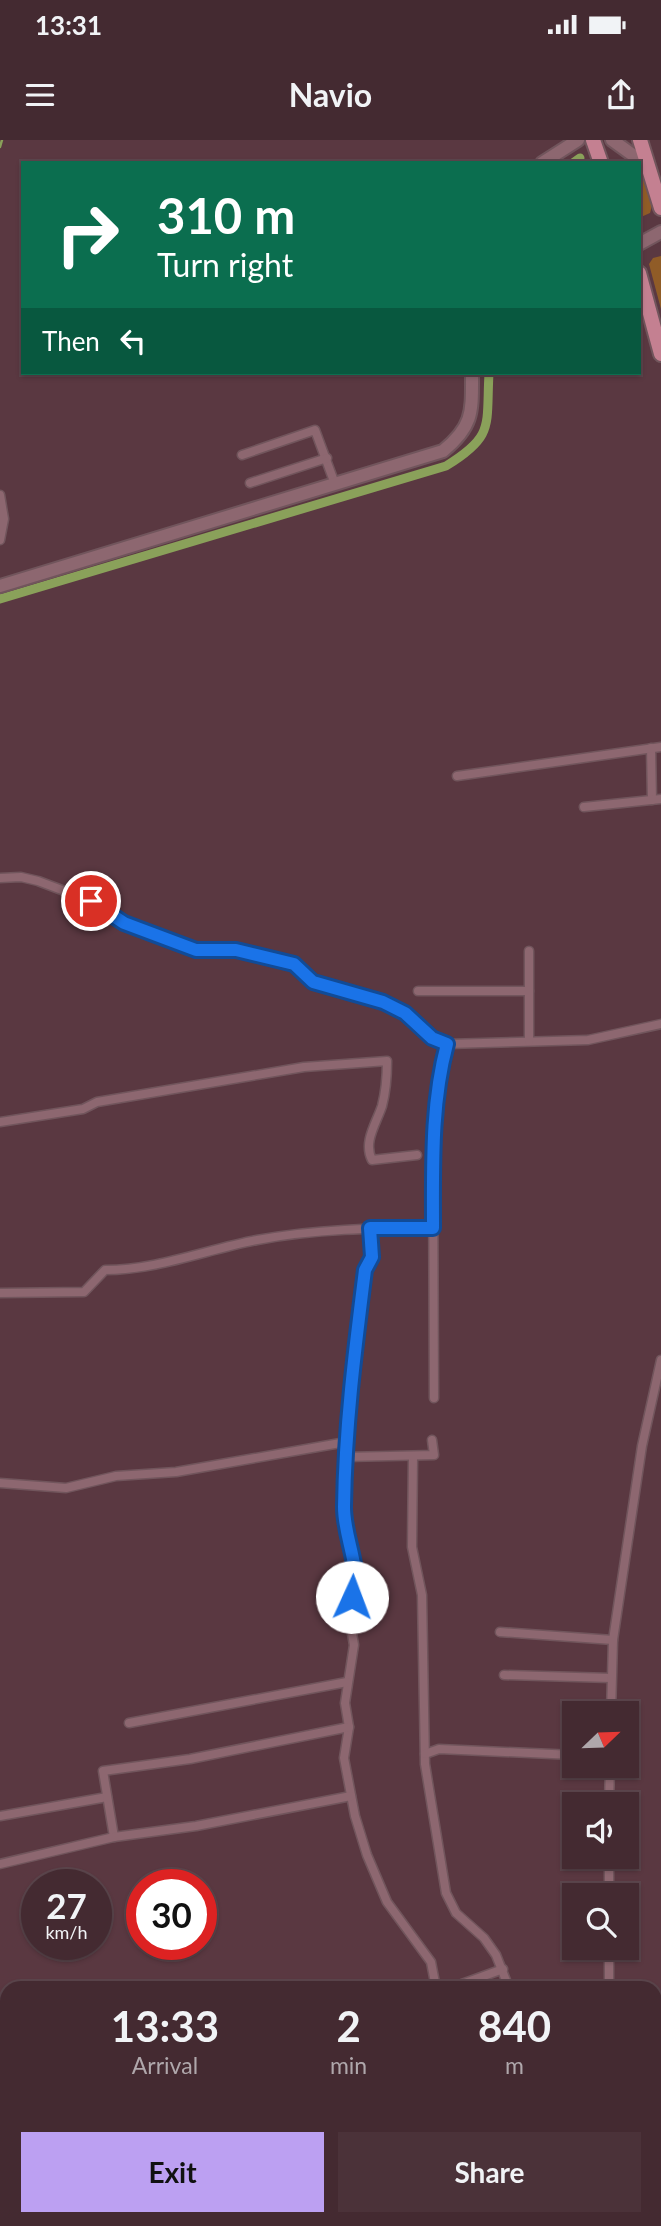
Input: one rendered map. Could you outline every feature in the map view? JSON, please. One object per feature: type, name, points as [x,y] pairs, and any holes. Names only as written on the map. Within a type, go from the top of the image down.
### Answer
[{"type":"highway","points":[[593,140],[600,161]]},
{"type":"highway","points":[[640,140],[661,208]]},
{"type":"highway","points":[[641,281],[661,354]]},
{"type":"main road","points":[[545,161],[578,140]]},
{"type":"main road","points":[[612,140],[648,166]]},
{"type":"main road","points":[[641,243],[661,232]]},
{"type":"main road","points":[[0,586],[443,451],[463,435],[471,415],[472,375]]},
{"type":"street","points":[[242,455],[315,430],[335,484]]},
{"type":"street","points":[[250,482],[327,458]]},
{"type":"street","points":[[0,495],[4,519],[0,540]]},
{"type":"street","points":[[457,776],[661,747]]},
{"type":"street","points":[[584,807],[657,799],[651,748]]},
{"type":"street","points":[[0,878],[21,877],[38,881],[91,901],[124,923],[196,950],[236,950],[294,964],[313,982],[383,1002],[405,1013],[432,1038],[447,1044],[588,1040],[661,1024]]},
{"type":"street","points":[[529,1041],[530,951]]},
{"type":"street","points":[[418,991],[529,991]]},
{"type":"street","points":[[434,1398],[433,1154],[439,1072],[447,1044]]},
{"type":"street","points":[[0,1122],[83,1109],[97,1102],[304,1067],[387,1061],[387,1080],[368,1153],[372,1160],[417,1155]]},
{"type":"street","points":[[0,1293],[84,1292],[104,1270],[130,1270],[172,1262],[258,1240],[370,1228],[433,1228]]},
{"type":"street","points":[[370,1228],[372,1257],[365,1270],[349,1387],[345,1457],[346,1539],[355,1572],[350,1622],[354,1645],[347,1682],[349,1727],[344,1758],[367,1855],[387,1902],[431,1962],[435,1981]]},
{"type":"street","points":[[611,1701],[613,1640],[642,1446],[661,1360]]},
{"type":"street","points":[[345,1457],[434,1455],[432,1440]]},
{"type":"street","points":[[0,1483],[66,1488],[116,1476],[176,1472],[346,1442]]},
{"type":"street","points":[[413,1456],[412,1547],[422,1595],[425,1754],[446,1893],[456,1913],[484,1938],[503,1969],[507,1981]]},
{"type":"street","points":[[500,1632],[613,1640]]},
{"type":"street","points":[[504,1675],[611,1678]]},
{"type":"street","points":[[129,1723],[347,1682]]},
{"type":"street","points":[[114,1837],[103,1771],[190,1759],[349,1727]]},
{"type":"street","points":[[425,1754],[439,1749],[562,1754]]},
{"type":"street","points":[[0,1864],[114,1837],[197,1826],[351,1796]]},
{"type":"street","points":[[0,1816],[107,1797]]},
{"type":"street","points":[[609,1960],[609,1981]]},
{"type":"street","points":[[471,1981],[503,1969]]},
{"type":"shaded area","points":[[641,178],[650,193],[650,213],[641,217]]},
{"type":"shaded area","points":[[661,256],[661,309],[649,264],[653,258]]},
{"type":"waterway","points":[[0,147],[2,140]]},
{"type":"waterway","points":[[576,161],[580,158]]},
{"type":"waterway","points":[[0,599],[446,466],[473,446],[485,428],[489,375]]},
{"type":"route","points":[[91,901],[124,923],[196,950],[236,950],[294,964],[313,982],[383,1002],[405,1013],[432,1038],[447,1044],[439,1072],[433,1154],[433,1228],[370,1228],[372,1257],[365,1270],[349,1387],[345,1457],[346,1539],[355,1572],[352,1597]]}]
